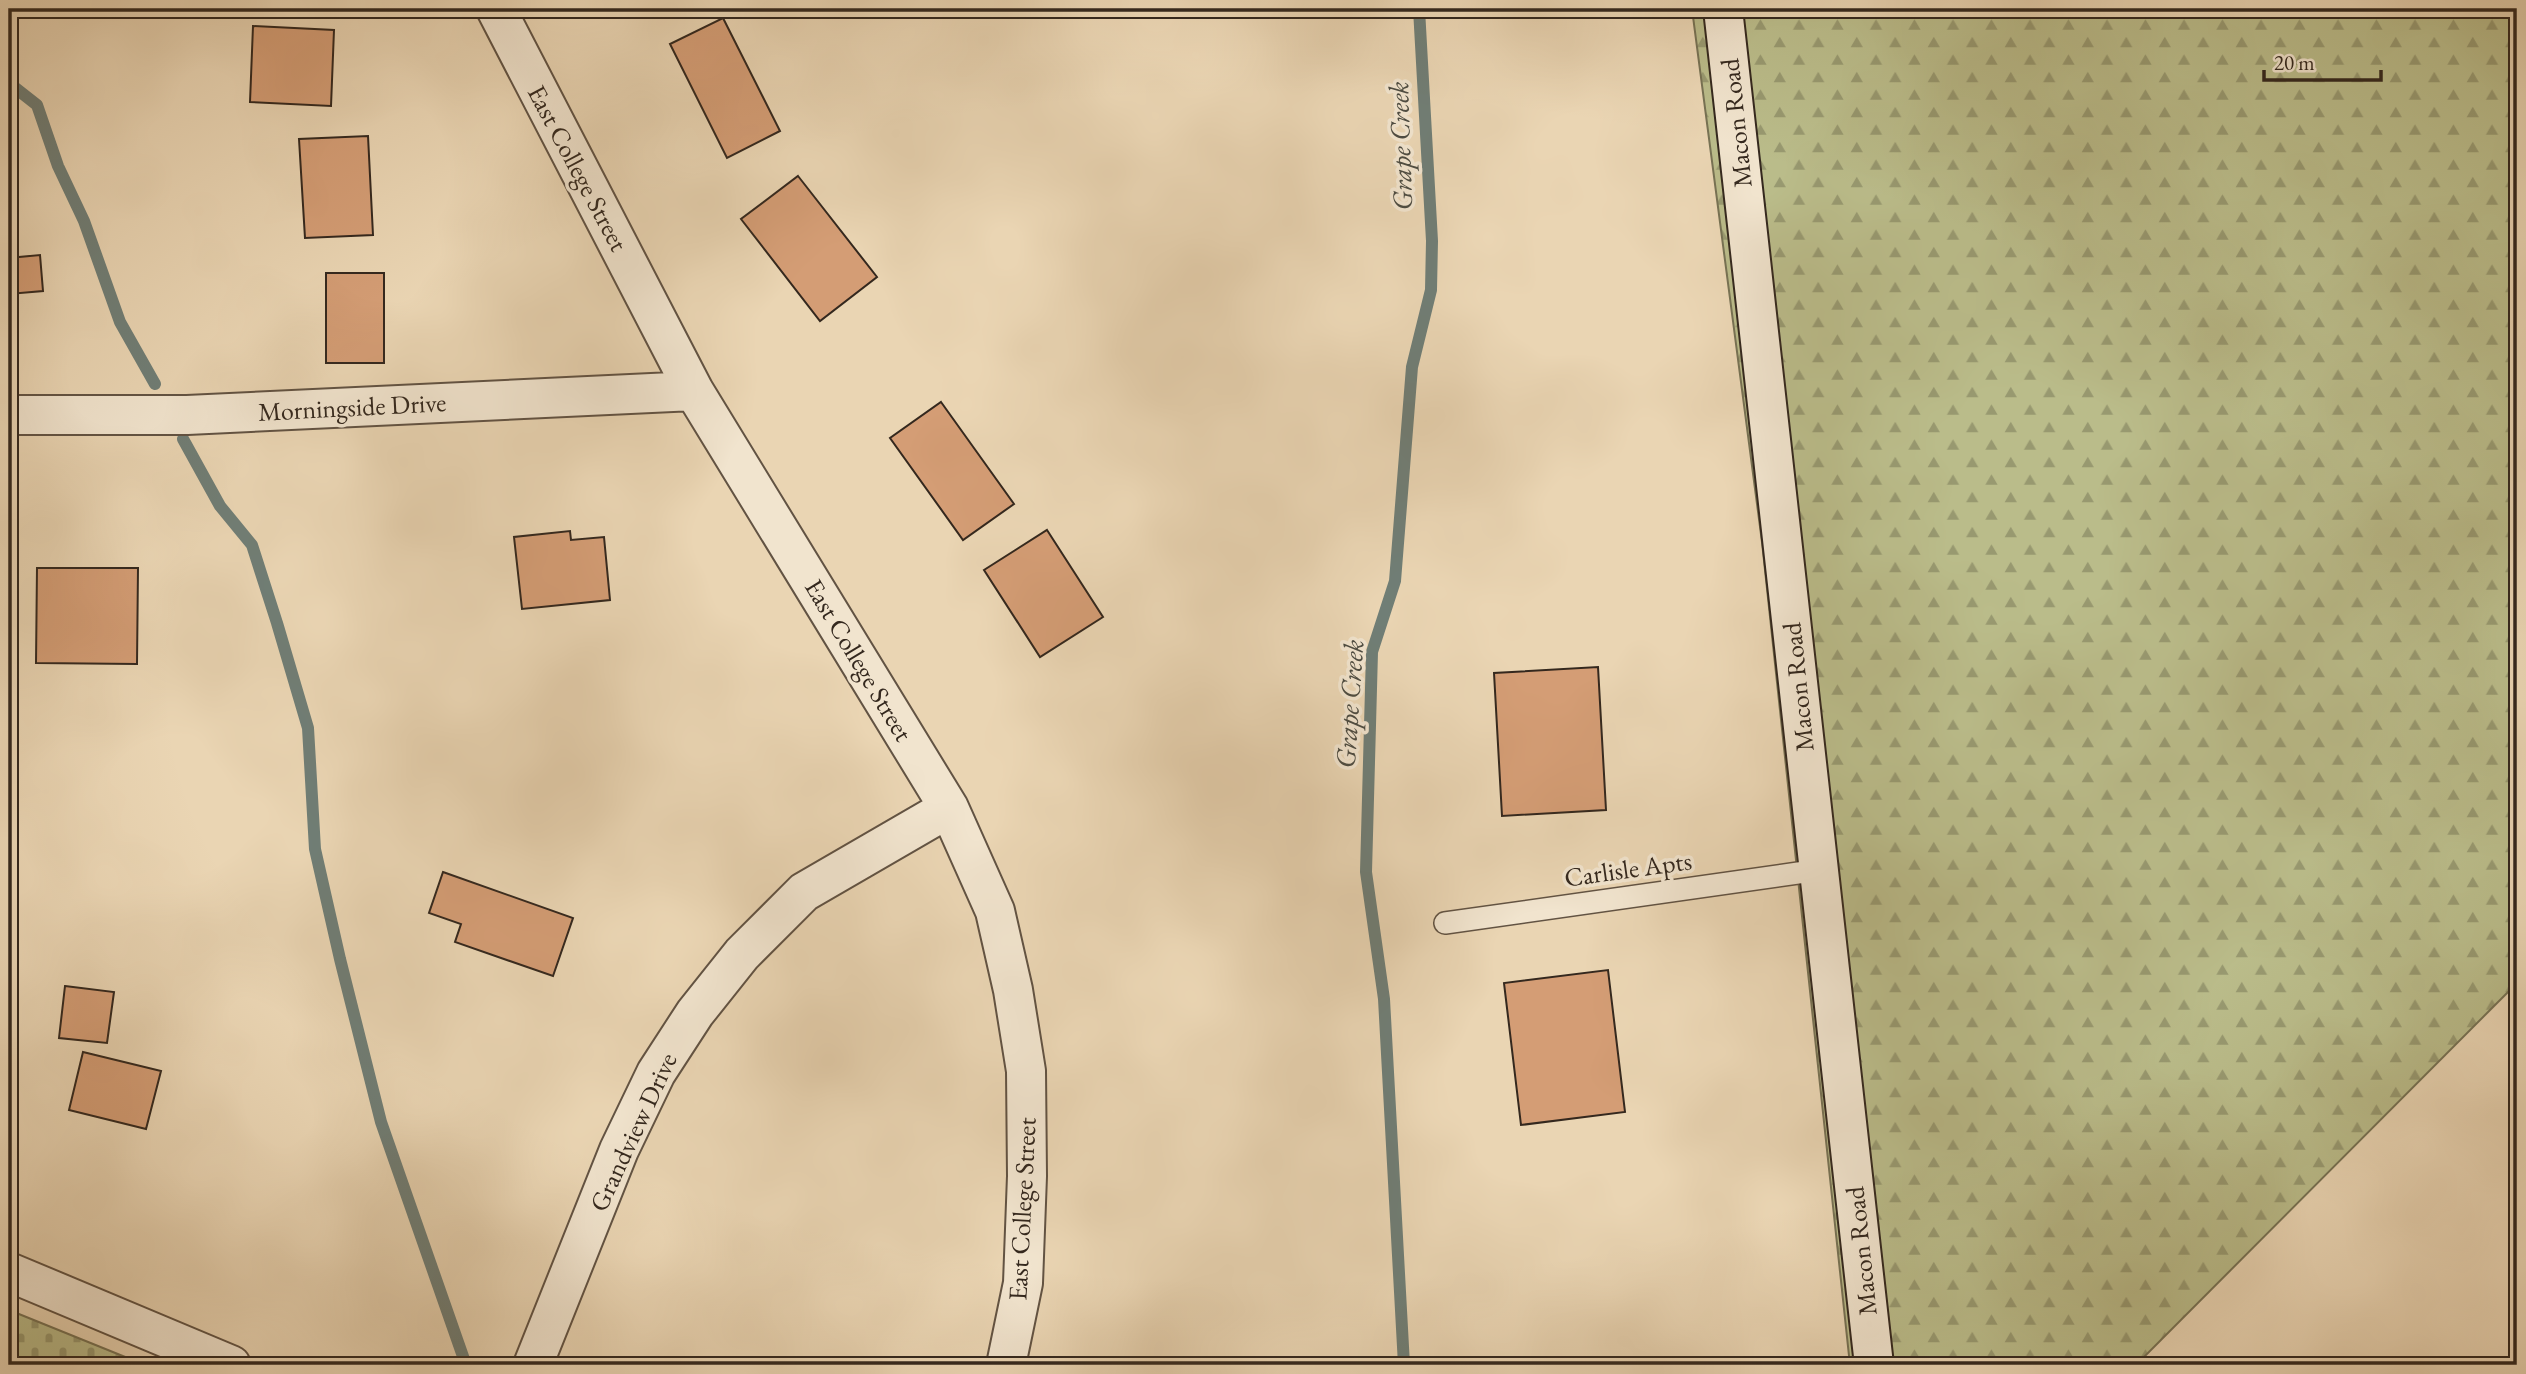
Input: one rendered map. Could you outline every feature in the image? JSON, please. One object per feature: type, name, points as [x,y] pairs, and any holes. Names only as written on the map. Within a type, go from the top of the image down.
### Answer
[{"type":"street","name":"East College Street","points":[[496,9],[694,391],[949,808],[995,911],[1013,990],[1026,1071],[1027,1175],[1023,1283],[1006,1365]]},
{"type":"street","name":"Macon Road","points":[[1723,9],[1874,1365]]},
{"type":"street","name":"Morningside Drive","points":[[9,415],[187,415],[694,391]]},
{"type":"street","name":"Grandview Drive","points":[[533,1365],[620,1150],[656,1073],[695,1013],[742,954],[804,892],[949,808]]},
{"type":"street","points":[[9,1272],[231,1365]]},
{"type":"lane","name":"Carlisle Apts","points":[[1446,923],[1818,870]]},
{"type":"green space","points":[[1692,9],[2517,9],[2517,983],[2136,1365],[1850,1365],[1762,542]]},
{"type":"green space","points":[[9,1310],[145,1365],[9,1365]]},
{"type":"building","points":[[723,18],[780,131],[727,158],[670,44]]},
{"type":"building","points":[[253,26],[334,30],[331,106],[250,102]]},
{"type":"building","points":[[368,136],[373,235],[305,238],[299,139]]},
{"type":"building","points":[[798,176],[877,277],[820,321],[741,219]]},
{"type":"building","points":[[40,255],[43,291],[9,294],[9,258]]},
{"type":"building","points":[[326,273],[384,273],[384,363],[326,363]]},
{"type":"building","points":[[941,402],[1014,504],[963,540],[890,438]]},
{"type":"building","points":[[1047,530],[1103,617],[1040,657],[984,570]]},
{"type":"building","points":[[570,531],[571,540],[604,537],[610,600],[522,609],[514,537]]},
{"type":"building","points":[[37,568],[138,568],[137,664],[36,663]]},
{"type":"building","points":[[1598,667],[1606,810],[1502,816],[1494,673]]},
{"type":"building","points":[[443,872],[573,918],[553,976],[455,942],[461,924],[429,913]]},
{"type":"building","points":[[1608,970],[1625,1112],[1521,1125],[1504,983]]},
{"type":"building","points":[[65,986],[114,992],[107,1043],[59,1038]]},
{"type":"building","points":[[83,1052],[161,1071],[146,1129],[69,1110]]},
{"type":"waterway","name":"Grape Creek","points":[[1404,1365],[1384,999],[1366,872],[1372,652],[1395,581],[1412,367],[1431,290],[1432,241],[1419,9]]},
{"type":"waterway","points":[[9,83],[37,105],[58,166],[84,221],[120,322],[155,384]]},
{"type":"waterway","points":[[183,439],[220,506],[252,545],[277,623],[308,728],[315,849],[381,1122],[466,1365]]}]
